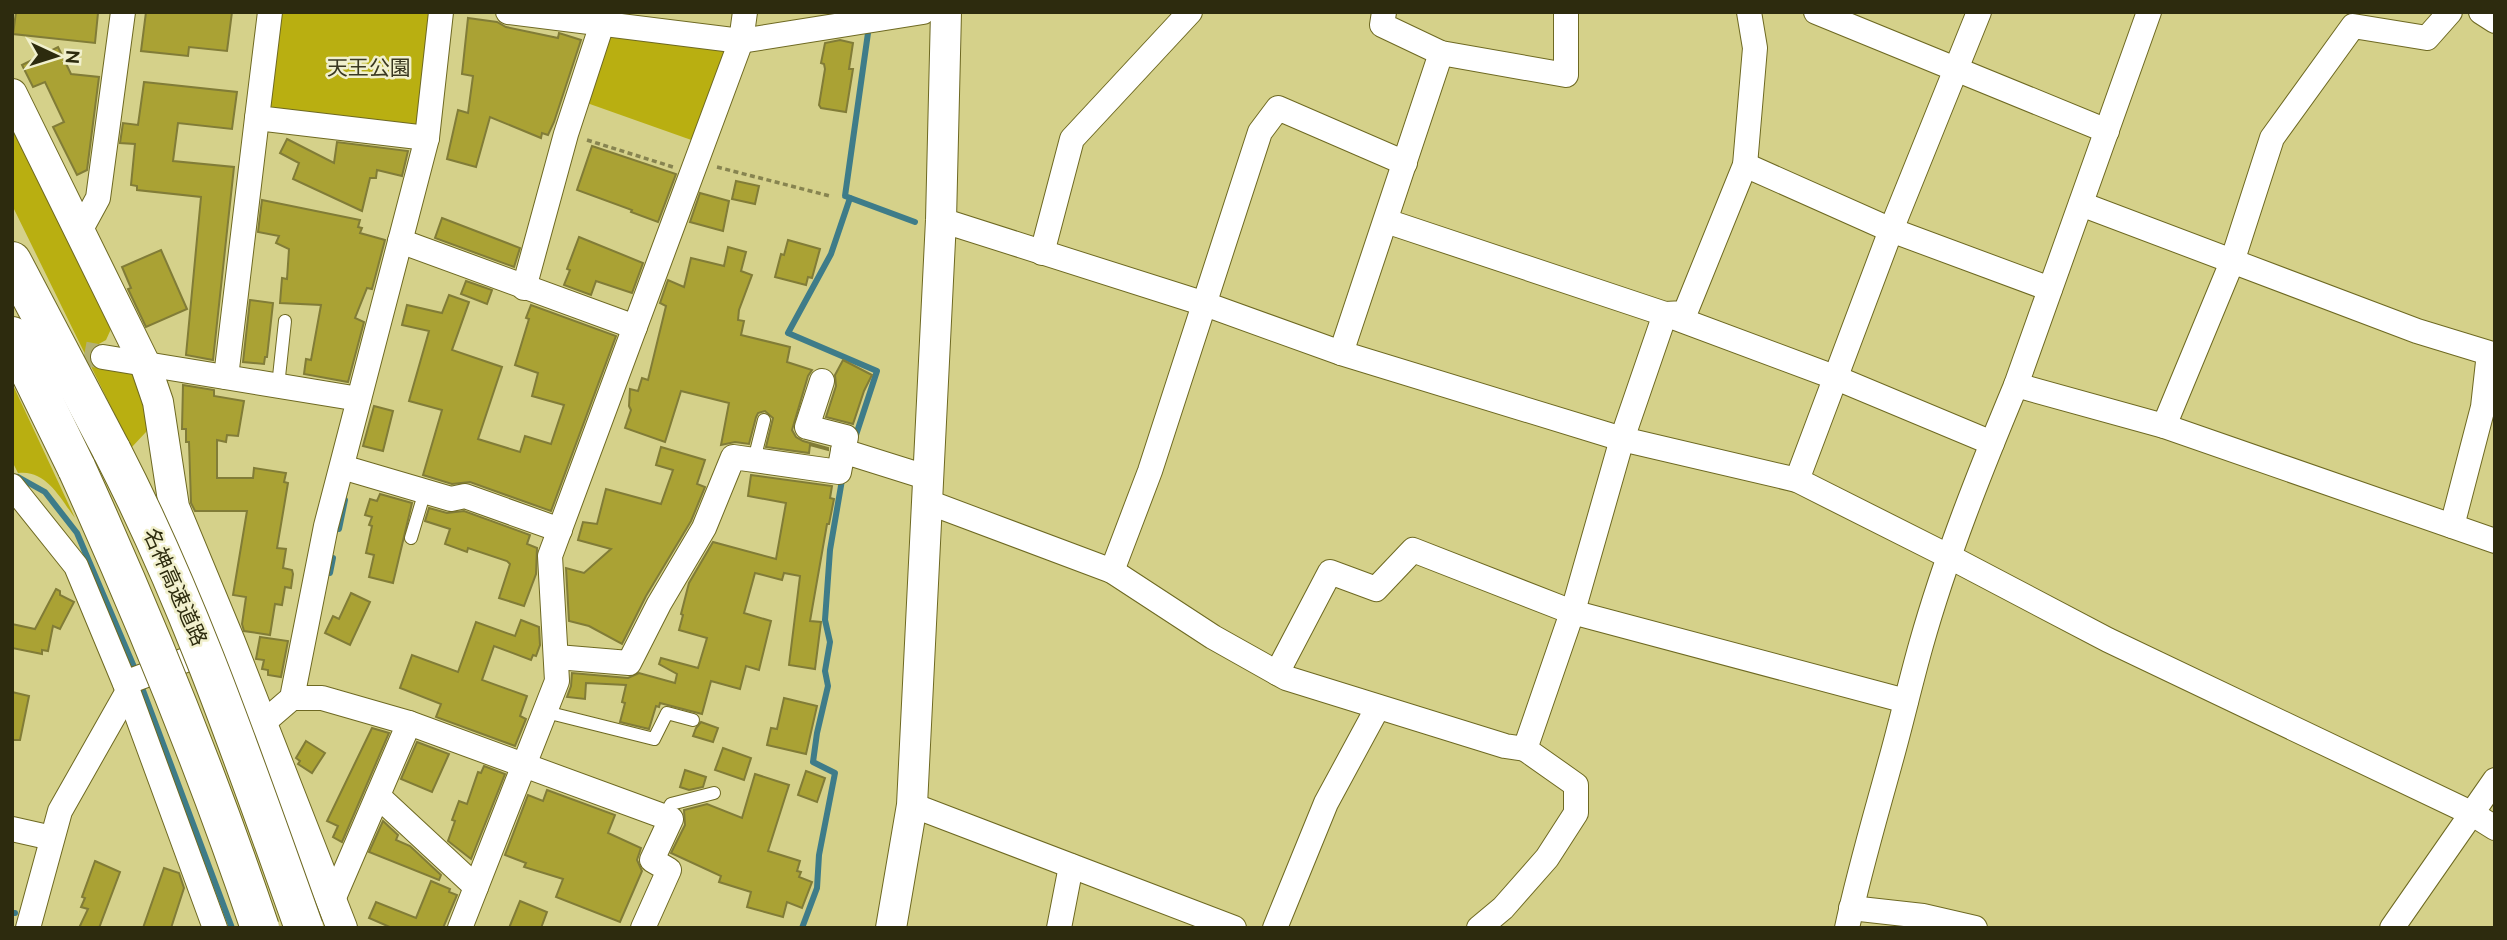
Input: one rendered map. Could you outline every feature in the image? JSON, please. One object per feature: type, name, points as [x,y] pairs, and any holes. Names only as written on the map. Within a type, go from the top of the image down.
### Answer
[{"type":"highway","name":"名神高速道路","points":[[12,261],[132,490],[208,662],[304,928]]},
{"type":"highway","name":"名神高速道路","points":[[12,336],[77,469],[170,681],[222,814],[260,928]]},
{"type":"street","points":[[80,231],[98,198],[123,12]]},
{"type":"street","points":[[226,377],[270,12]]},
{"type":"street","points":[[262,723],[292,698],[326,526],[427,138],[441,12]]},
{"type":"street","points":[[508,12],[602,18],[741,41],[923,12]]},
{"type":"street","points":[[460,928],[557,681],[550,556],[741,41],[745,12]]},
{"type":"street","points":[[891,928],[912,805],[941,220],[946,12]]},
{"type":"street","points":[[1042,253],[1072,139],[1190,12]]},
{"type":"street","points":[[1384,12],[1382,25],[1441,54],[1566,75],[1566,12]]},
{"type":"street","points":[[1665,314],[1685,313],[1745,165],[1755,48],[1749,12]]},
{"type":"street","points":[[1816,12],[2107,131]]},
{"type":"street","points":[[1797,480],[1891,230],[1979,12]]},
{"type":"street","points":[[1975,928],[1923,916],[1849,918],[1864,851],[1922,642],[1950,557],[2016,385],[2149,12]]},
{"type":"street","points":[[2164,426],[2232,262],[2272,138],[2349,19],[2427,38],[2450,12]]},
{"type":"street","points":[[2481,12],[2495,21]]},
{"type":"street","points":[[524,288],[566,134],[602,18]]},
{"type":"street","points":[[1341,353],[1441,54]]},
{"type":"street","points":[[12,94],[145,364],[158,402],[174,507],[337,915]]},
{"type":"street","points":[[1112,571],[1150,471],[1260,132],[1278,108],[1405,163]]},
{"type":"street","points":[[257,118],[427,138]]},
{"type":"street","points":[[1745,165],[1891,230],[2050,289]]},
{"type":"street","points":[[2081,204],[2417,331],[2490,353],[2483,407],[2452,526]]},
{"type":"street","points":[[941,220],[1205,304],[1341,353],[1622,439],[1797,480],[2108,640],[2471,813],[2495,828]]},
{"type":"street","points":[[1386,221],[1665,314],[1834,377],[1992,443]]},
{"type":"street","points":[[400,242],[635,327]]},
{"type":"street","points":[[1525,750],[1572,612],[1622,439],[1665,314]]},
{"type":"street","points":[[103,357],[359,399]]},
{"type":"street","points":[[557,657],[629,663],[659,604],[704,528],[733,457],[839,472],[846,437],[807,427],[822,381]]},
{"type":"street","points":[[2016,385],[2164,426],[2495,541]]},
{"type":"street","points":[[843,451],[1112,571],[1213,637],[1286,678],[1504,746],[1525,750],[1576,785],[1576,813],[1547,858],[1503,908],[1479,928]]},
{"type":"street","points":[[342,467],[451,499],[465,496],[559,530]]},
{"type":"street","points":[[13,490],[76,566],[132,682],[215,928]]},
{"type":"street","points":[[1277,673],[1330,572],[1376,589],[1413,550],[1572,612],[1906,701]]},
{"type":"street","points":[[28,928],[60,811],[132,682],[230,642]]},
{"type":"street","points":[[292,698],[322,698],[409,723],[671,819],[652,860],[669,870],[643,928]]},
{"type":"street","points":[[1275,928],[1326,803],[1378,707]]},
{"type":"street","points":[[337,915],[378,796],[409,723]]},
{"type":"street","points":[[2392,928],[2495,780]]},
{"type":"street","points":[[378,796],[476,887]]},
{"type":"street","points":[[912,805],[1221,925]]},
{"type":"street","points":[[12,829],[52,838]]},
{"type":"street","points":[[1059,928],[1071,866]]},
{"type":"lane","points":[[278,386],[285,321]]},
{"type":"lane","points":[[754,460],[764,420]]},
{"type":"lane","points":[[411,538],[425,491]]},
{"type":"lane","points":[[545,712],[654,739],[667,713],[693,720]]},
{"type":"lane","points":[[664,816],[671,804],[714,793]]},
{"type":"path","points":[[566,134],[694,168],[830,197]]},
{"type":"green space","name":"天王公園","points":[[280,12],[427,13],[434,25],[419,125],[275,113],[269,105]]},
{"type":"green space","points":[[612,37],[725,51],[697,142],[587,103],[606,42]]},
{"type":"green space","points":[[12,120],[111,329],[106,340],[97,345],[106,364],[134,373],[151,421],[146,432],[131,448],[12,205]]},
{"type":"green space","points":[[12,383],[75,518],[45,480],[28,473],[18,473],[12,461]]},
{"type":"building","points":[[16,12],[98,13],[95,43],[13,34]]},
{"type":"building","points":[[146,12],[232,12],[227,51],[189,47],[188,56],[141,51]]},
{"type":"building","points":[[468,18],[497,22],[506,27],[558,38],[559,33],[581,40],[548,135],[542,133],[541,138],[490,117],[476,167],[447,159],[458,110],[468,113],[473,76],[462,74]]},
{"type":"building","points":[[840,40],[853,43],[849,69],[853,69],[846,112],[821,108],[819,105],[825,69],[821,63],[825,43]]},
{"type":"building","points":[[58,47],[71,74],[99,77],[87,170],[77,175],[53,127],[64,122],[45,82],[33,87],[22,65]]},
{"type":"building","points":[[144,82],[237,92],[232,129],[178,123],[173,161],[234,167],[213,360],[186,355],[201,197],[137,190],[137,186],[131,185],[135,144],[120,143],[123,123],[138,125]]},
{"type":"building","points":[[287,139],[334,163],[337,142],[408,151],[402,176],[377,170],[376,178],[370,178],[362,211],[293,179],[299,163],[280,153]]},
{"type":"building","points":[[592,146],[676,174],[658,222],[577,190]]},
{"type":"building","points":[[736,181],[759,186],[755,204],[732,199]]},
{"type":"building","points":[[700,193],[729,201],[723,231],[690,222]]},
{"type":"building","points":[[262,200],[360,220],[360,233],[385,240],[372,289],[367,288],[355,318],[364,322],[348,382],[304,374],[306,359],[311,360],[321,305],[280,303],[282,278],[287,279],[289,249],[276,243],[279,236],[258,232]]},
{"type":"building","points":[[442,218],[520,248],[514,267],[435,238]]},
{"type":"building","points":[[579,237],[643,263],[632,293],[596,281],[591,295],[564,285]]},
{"type":"building","points":[[788,240],[820,249],[812,278],[808,277],[806,285],[775,277]]},
{"type":"building","points":[[728,247],[746,252],[741,271],[752,275],[739,310],[738,320],[744,321],[741,335],[790,347],[787,362],[812,370],[792,430],[796,437],[803,441],[828,450],[810,445],[809,453],[766,447],[773,418],[765,411],[758,413],[756,417],[749,444],[735,442],[721,445],[729,403],[681,391],[665,442],[625,428],[631,410],[630,389],[638,391],[642,378],[648,380],[666,306],[660,303],[668,280],[684,287],[691,258],[724,266]]},
{"type":"building","points":[[161,250],[187,309],[146,327],[128,289],[131,288],[122,267]]},
{"type":"building","points":[[466,281],[492,290],[487,304],[461,294]]},
{"type":"building","points":[[449,295],[469,302],[452,350],[502,367],[478,439],[520,452],[525,436],[551,444],[564,405],[532,396],[538,373],[515,365],[531,305],[616,336],[551,511],[470,482],[452,484],[423,475],[442,410],[409,401],[429,331],[402,325],[407,305],[442,313]]},
{"type":"building","points":[[250,300],[273,303],[264,364],[243,362]]},
{"type":"building","points":[[843,360],[872,375],[853,424],[826,417],[836,386],[835,375]]},
{"type":"building","points":[[183,385],[214,390],[214,396],[244,401],[238,436],[227,435],[226,442],[217,440],[217,478],[253,478],[254,468],[286,473],[284,482],[288,483],[277,548],[286,549],[283,568],[292,570],[293,574],[291,588],[285,587],[282,605],[275,604],[270,635],[244,631],[242,624],[246,597],[233,595],[247,511],[195,511],[191,503],[189,442],[186,442],[186,429],[182,429]]},
{"type":"building","points":[[374,406],[393,411],[383,451],[363,446]]},
{"type":"building","points":[[661,447],[705,460],[697,484],[705,487],[691,521],[646,596],[622,644],[589,626],[569,621],[566,568],[584,573],[611,549],[578,540],[583,522],[597,524],[606,489],[661,504],[673,470],[656,465]]},
{"type":"building","points":[[751,475],[832,486],[830,498],[834,499],[810,621],[821,622],[815,669],[789,665],[800,576],[784,573],[782,580],[755,573],[744,613],[771,621],[759,670],[746,666],[740,689],[711,681],[702,714],[660,703],[659,707],[656,706],[649,729],[620,722],[626,685],[586,683],[585,699],[567,697],[572,673],[628,678],[639,673],[675,683],[677,674],[659,664],[661,658],[698,668],[707,638],[679,630],[689,583],[713,542],[776,559],[786,503],[748,496]]},
{"type":"building","points":[[380,494],[412,503],[393,583],[369,577],[374,555],[366,553],[372,517],[365,515],[370,499],[377,501]]},
{"type":"building","points":[[429,508],[447,513],[464,511],[530,535],[527,544],[537,548],[536,574],[524,606],[499,598],[510,564],[468,548],[467,552],[445,544],[450,529],[425,521]]},
{"type":"building","points":[[56,589],[60,591],[60,595],[74,602],[60,629],[53,626],[48,651],[42,650],[42,654],[12,648],[12,624],[35,629]]},
{"type":"building","points":[[351,593],[370,602],[350,645],[325,633],[333,616],[339,619]]},
{"type":"building","points":[[521,620],[539,627],[540,645],[536,656],[533,655],[531,660],[494,646],[482,680],[527,696],[520,716],[526,719],[515,746],[436,717],[441,704],[400,688],[412,655],[458,672],[476,622],[515,636]]},
{"type":"building","points":[[260,637],[288,641],[281,677],[268,675],[268,670],[262,669],[264,660],[256,659]]},
{"type":"building","points":[[12,692],[29,696],[20,740],[12,740]]},
{"type":"building","points":[[784,698],[817,706],[806,754],[767,745],[771,728],[777,729]]},
{"type":"building","points":[[701,722],[718,728],[713,742],[693,736]]},
{"type":"building","points":[[372,728],[389,733],[342,842],[333,837],[338,826],[327,821]]},
{"type":"building","points":[[306,741],[325,753],[312,773],[298,764],[300,761],[296,758]]},
{"type":"building","points":[[417,742],[449,754],[432,792],[401,779]]},
{"type":"building","points":[[723,748],[751,758],[744,780],[715,770]]},
{"type":"building","points":[[484,766],[505,774],[471,859],[448,841],[459,801],[467,804],[478,772],[481,773]]},
{"type":"building","points":[[685,770],[706,777],[703,787],[689,790],[680,787]]},
{"type":"building","points":[[806,771],[825,778],[817,802],[798,795]]},
{"type":"building","points":[[755,774],[789,785],[768,851],[800,861],[797,871],[801,872],[799,877],[812,882],[802,908],[787,902],[783,917],[747,907],[751,892],[719,882],[721,876],[671,853],[685,825],[684,810],[707,804],[742,818]]},
{"type":"building","points":[[547,790],[615,815],[608,833],[641,848],[637,860],[642,871],[620,922],[556,897],[563,879],[524,867],[526,863],[505,855],[528,795],[543,801]]},
{"type":"building","points":[[383,821],[398,835],[396,840],[410,846],[441,875],[439,880],[369,852]]},
{"type":"building","points":[[95,861],[120,872],[99,928],[79,928],[88,909],[81,907],[85,898],[82,897]]},
{"type":"building","points":[[164,868],[179,873],[184,888],[171,928],[143,928]]},
{"type":"building","points":[[431,881],[457,895],[443,928],[392,928],[369,918],[376,902],[416,918]]},
{"type":"building","points":[[520,901],[547,912],[541,928],[509,928]]},
{"type":"waterway","points":[[868,33],[845,196],[915,222]]},
{"type":"waterway","points":[[850,198],[831,254],[788,333],[877,371],[855,438]]},
{"type":"waterway","points":[[18,477],[45,492],[77,533],[137,674]]},
{"type":"waterway","points":[[802,928],[817,888],[819,855],[835,773],[813,762],[828,686],[825,671],[830,642],[825,620],[830,550],[842,480]]},
{"type":"waterway","points":[[339,529],[345,500]]},
{"type":"waterway","points":[[330,573],[333,558]]},
{"type":"waterway","points":[[141,685],[232,928]]},
{"type":"tunnel","points":[[49,347],[103,357]]}]
